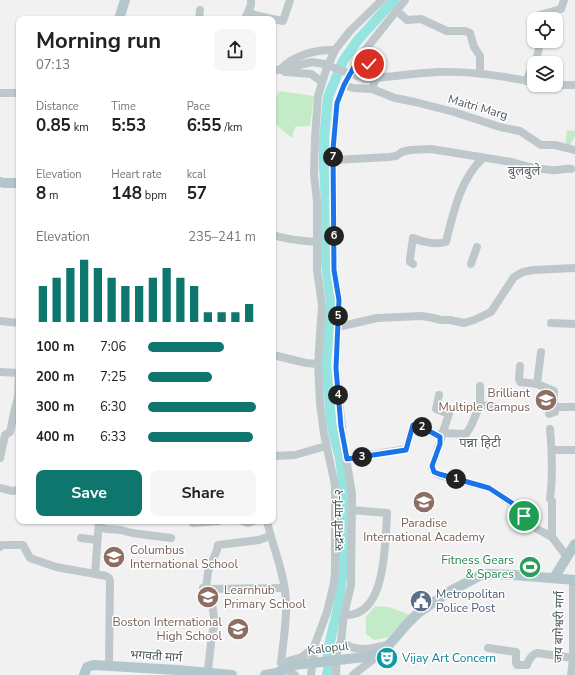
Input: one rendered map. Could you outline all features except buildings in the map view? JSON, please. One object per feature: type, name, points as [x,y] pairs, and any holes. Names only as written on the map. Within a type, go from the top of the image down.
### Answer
[{"type":"main road","points":[[120,16],[125,0]]},
{"type":"main road","points":[[0,182],[4,184],[16,183]]},
{"type":"main road","points":[[554,578],[575,544]]},
{"type":"main road","name":"जय बागेश्वरी मार्ग","points":[[381,654],[407,624],[423,609],[480,576],[496,574],[574,580]]},
{"type":"main road","name":"Kalopul","points":[[289,668],[381,654]]},
{"type":"main road","name":"भगवती मार्ग","points":[[84,675],[87,667],[90,665],[232,675]]},
{"type":"main road","points":[[265,675],[289,668]]},
{"type":"street","points":[[251,0],[251,5],[247,15],[259,16]]},
{"type":"street","points":[[276,20],[283,21],[290,0]]},
{"type":"street","points":[[311,675],[314,647],[327,612],[335,573],[335,485],[326,446],[320,403],[318,364],[322,306],[317,270],[317,201],[314,176],[314,138],[318,96],[335,50],[350,31],[382,0]]},
{"type":"street","name":"रुद्रमती मार्ग-२","points":[[336,675],[337,653],[341,641],[350,585],[352,510],[352,494],[341,427],[336,374],[339,300],[334,270],[334,142],[337,103],[344,85],[362,54],[405,0]]},
{"type":"street","points":[[547,12],[561,9],[564,0]]},
{"type":"street","points":[[199,16],[200,10]]},
{"type":"street","points":[[397,11],[407,20],[421,20],[447,30],[464,31],[470,33],[474,47],[480,56],[480,73]]},
{"type":"street","points":[[277,70],[286,63],[318,51],[335,50]]},
{"type":"street","points":[[362,54],[376,74],[372,89]]},
{"type":"street","points":[[277,70],[312,62],[324,64],[365,79],[439,72],[480,73],[527,81]]},
{"type":"street","points":[[277,70],[311,74],[322,82]]},
{"type":"street","name":"Maitri Marg","points":[[344,85],[353,88],[372,89],[395,98],[454,112],[500,127],[520,131],[541,145],[554,145],[575,150]]},
{"type":"street","points":[[563,85],[575,85]]},
{"type":"street","points":[[0,93],[16,92]]},
{"type":"street","points":[[334,160],[389,157],[396,156],[402,152],[410,150],[431,149],[551,170],[565,168],[571,169]]},
{"type":"street","points":[[413,264],[410,260],[413,238],[419,241],[434,243],[446,242],[452,216],[464,182],[483,158]]},
{"type":"street","points":[[276,236],[296,241],[317,242]]},
{"type":"street","points":[[471,264],[477,247]]},
{"type":"street","points":[[338,327],[377,318],[422,316],[441,320],[464,322],[474,320],[491,312],[514,277],[523,272],[532,270],[575,268]]},
{"type":"street","points":[[0,321],[16,323]]},
{"type":"street","points":[[551,323],[575,324]]},
{"type":"street","points":[[537,384],[540,352]]},
{"type":"street","points":[[276,356],[306,363],[318,364]]},
{"type":"street","points":[[520,366],[520,382],[537,384],[554,391],[551,410],[575,407]]},
{"type":"street","points":[[0,372],[16,373]]},
{"type":"street","points":[[347,459],[406,450],[413,425],[420,426],[441,435],[466,434],[480,405],[480,386]]},
{"type":"street","points":[[439,395],[436,409],[451,410],[441,435],[440,444],[432,466],[434,472],[489,488],[512,503],[537,529],[552,537],[567,557]]},
{"type":"street","points":[[0,458],[5,435],[10,432],[16,404]]},
{"type":"street","points":[[480,405],[493,406]]},
{"type":"street","points":[[550,429],[552,450],[551,463],[553,475],[550,500],[552,501],[552,537]]},
{"type":"street","points":[[276,456],[295,455],[326,446]]},
{"type":"street","points":[[552,450],[575,450]]},
{"type":"street","points":[[0,488],[16,490]]},
{"type":"street","points":[[344,615],[358,614],[368,606],[380,585],[384,557],[387,513],[352,510]]},
{"type":"street","points":[[94,574],[99,524],[107,529],[171,538]]},
{"type":"street","points":[[268,524],[282,572],[286,602],[289,668]]},
{"type":"street","points":[[206,589],[208,572],[218,545],[259,540],[270,536]]},
{"type":"street","points":[[81,538],[98,540]]},
{"type":"street","points":[[1,544],[23,545],[30,558],[56,567],[106,576],[109,578],[109,666]]},
{"type":"street","name":"जय बागेश्वरी मार्ग","points":[[572,671],[574,580]]},
{"type":"street","points":[[210,673],[208,670],[212,634],[215,624],[212,603],[203,600],[203,588],[284,588]]},
{"type":"street","points":[[341,641],[350,648],[362,650],[390,644]]},
{"type":"street","points":[[289,668],[314,647]]},
{"type":"street","points":[[488,648],[516,652],[517,665],[527,666],[529,659],[533,654],[537,653],[573,658]]},
{"type":"street","points":[[353,675],[381,654]]},
{"type":"green space","points":[[279,91],[314,96],[310,126],[295,127],[292,138],[276,125],[276,97]]},
{"type":"green space","points":[[567,130],[575,131],[575,136],[569,147],[565,146]]},
{"type":"green space","points":[[375,606],[389,607],[410,615],[388,637],[374,640],[366,634],[366,617]]},
{"type":"waterway","points":[[327,675],[328,650],[337,612],[343,571],[345,496],[340,458],[331,419],[326,363],[331,304],[326,264],[324,165],[324,139],[328,97],[343,61],[357,41],[394,0]]},
{"type":"place","name":"Brilliant Multiple Campus","points":[[546,400]]},
{"type":"place","name":"Paradise International Academy","points":[[424,502]]},
{"type":"place","name":"Columbus International School","points":[[114,557]]},
{"type":"place","name":"Fitness Gears & Spares","points":[[530,567]]},
{"type":"place","name":"Learnhub Primary School","points":[[208,597]]},
{"type":"place","name":"Metropolitan Police Post","points":[[421,601]]},
{"type":"place","name":"Boston International High School","points":[[238,629]]},
{"type":"place","name":"Vijay Art Concern","points":[[387,658]]},
{"type":"district","name":"बुलबुले","points":[[524,170]]},
{"type":"district","name":"पन्ना हिटी","points":[[480,442]]},
{"type":"route","points":[[369,64],[362,54],[344,85],[337,103],[333,150],[334,270],[336,290],[339,300],[336,358],[337,393],[347,459],[404,451],[408,447],[413,425],[420,426],[440,437],[440,444],[432,466],[434,472],[489,488],[512,503],[524,516]]}]
